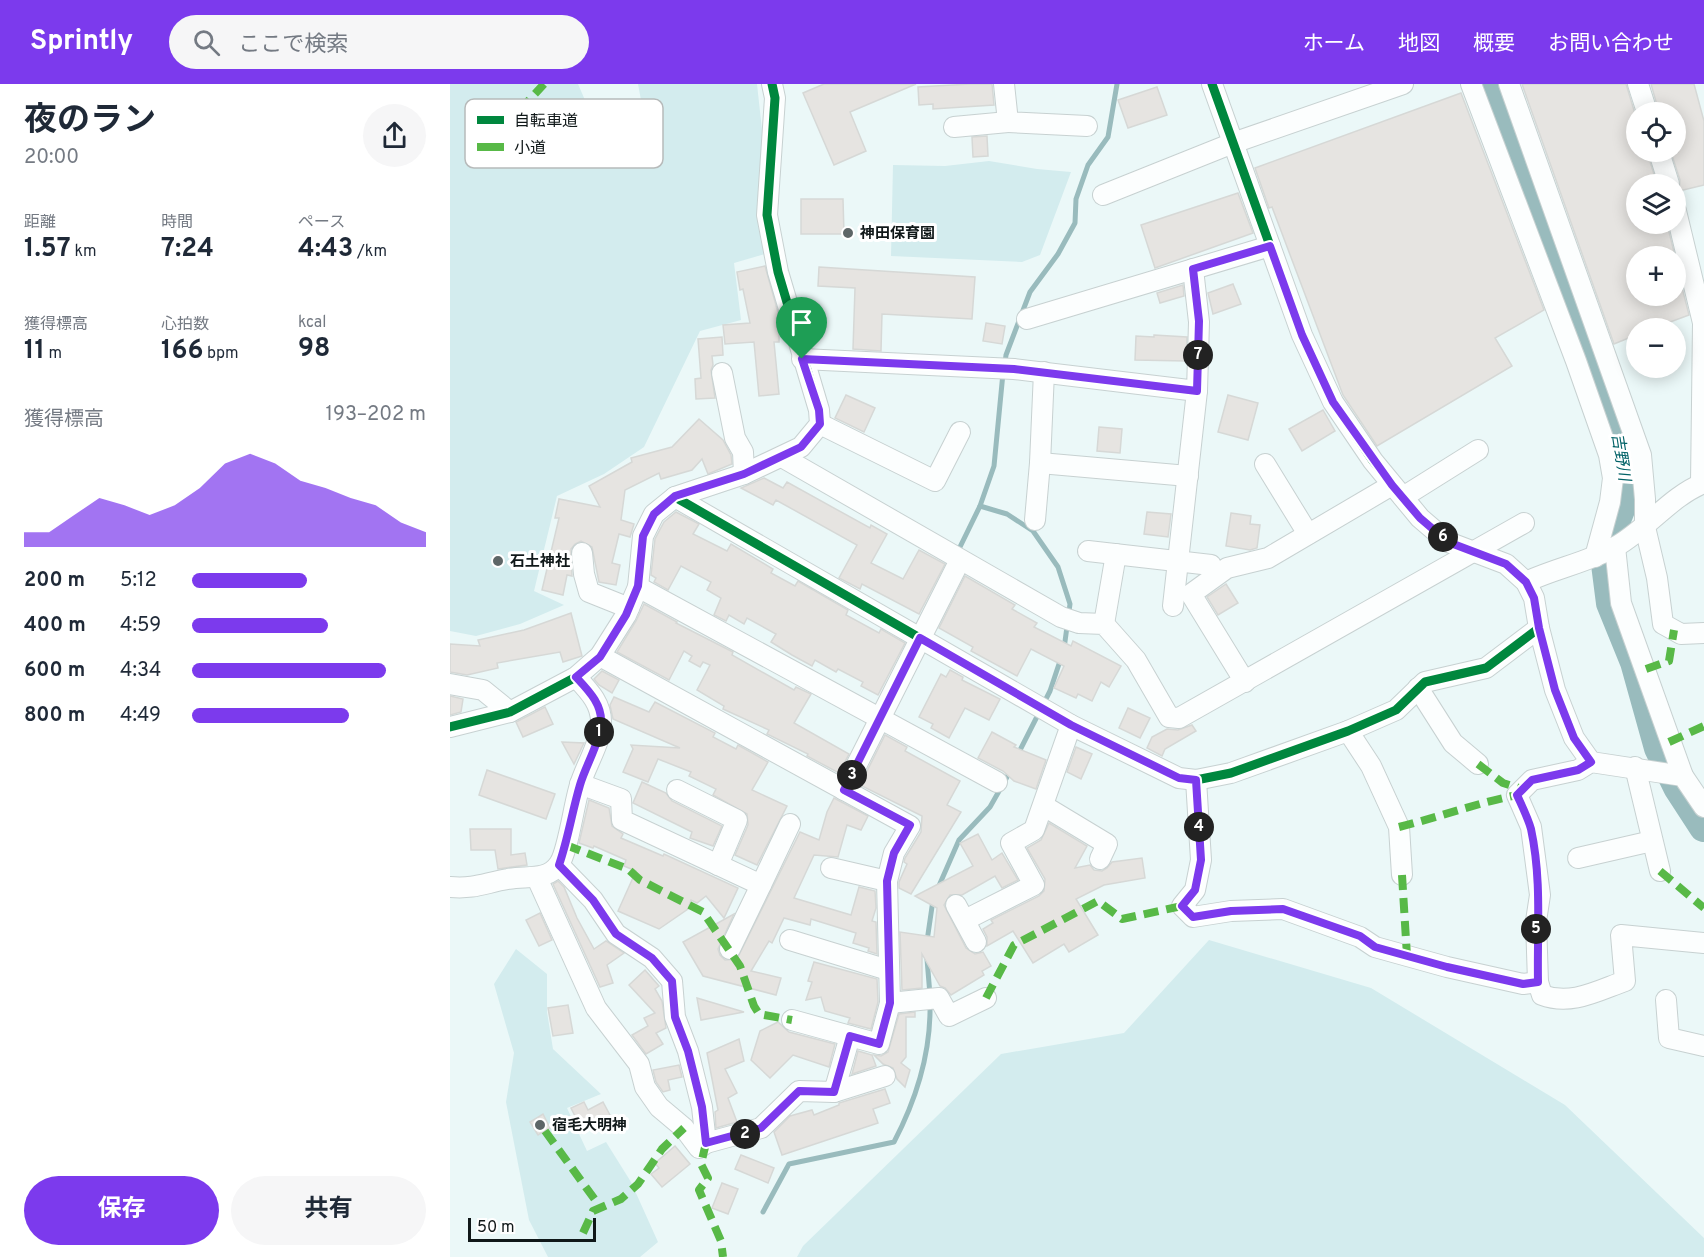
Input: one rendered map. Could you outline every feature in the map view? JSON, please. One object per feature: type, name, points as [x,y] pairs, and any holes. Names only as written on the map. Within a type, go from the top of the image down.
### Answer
[{"type":"street","points":[[450,727],[510,712],[576,677],[600,657],[629,608],[638,586],[643,536],[654,514],[675,496],[744,474],[801,447],[820,424],[819,410],[778,272],[767,215],[775,98],[772,84]]},
{"type":"street","points":[[1004,84],[1008,122]]},
{"type":"street","points":[[1103,195],[1233,143],[1403,84]]},
{"type":"street","points":[[1471,84],[1576,361],[1609,455],[1613,478],[1607,551],[1675,775],[1704,807]]},
{"type":"street","points":[[1509,84],[1641,455],[1645,526],[1657,578],[1663,624],[1681,634],[1704,633]]},
{"type":"street","points":[[1638,84],[1644,102]]},
{"type":"street","points":[[1215,85],[1233,143],[1302,335],[1333,402],[1397,491],[1420,518],[1448,542],[1506,564],[1526,582],[1534,598],[1539,628],[1555,690],[1574,738],[1591,762]]},
{"type":"street","points":[[954,127],[1008,122],[1087,126]]},
{"type":"street","points":[[1526,582],[1607,551],[1645,526],[1674,500],[1703,483],[1703,323],[1682,234]]},
{"type":"street","points":[[1027,319],[1270,246]]},
{"type":"street","points":[[1173,606],[1197,391],[1199,321],[1193,269]]},
{"type":"street","points":[[802,359],[1007,368],[1197,391]]},
{"type":"street","points":[[1035,520],[1044,372]]},
{"type":"street","points":[[722,373],[735,438],[743,452],[744,474]]},
{"type":"street","points":[[820,424],[935,481],[960,432]]},
{"type":"street","points":[[1245,682],[1191,594],[1227,568],[1268,558],[1308,534],[1478,450]]},
{"type":"street","points":[[782,457],[960,561],[1070,620],[1104,624],[1136,660],[1169,717],[1179,718],[1524,523]]},
{"type":"street","points":[[1040,463],[1188,476]]},
{"type":"street","points":[[1265,464],[1308,534]]},
{"type":"street","points":[[675,496],[1071,725],[1179,778],[1196,780],[1231,772],[1348,731],[1396,710],[1425,682],[1486,668],[1539,628]]},
{"type":"street","points":[[1088,551],[1211,565]]},
{"type":"street","points":[[582,553],[584,574],[590,592],[629,608]]},
{"type":"street","points":[[1104,624],[1116,554]]},
{"type":"street","points":[[844,790],[960,561]]},
{"type":"street","points":[[638,586],[997,783]]},
{"type":"street","points":[[600,657],[910,825],[894,853],[887,881],[890,1003],[879,1044],[792,1020]]},
{"type":"street","points":[[450,887],[482,887],[510,878],[537,878],[559,865],[580,784],[602,726],[595,698],[576,677]]},
{"type":"street","points":[[450,684],[483,690],[510,712]]},
{"type":"street","points":[[1418,688],[1453,743],[1478,764]]},
{"type":"street","points":[[976,942],[960,912],[1034,885],[1011,843],[1034,830],[1071,725]]},
{"type":"street","points":[[1348,731],[1371,766],[1399,827],[1402,875]]},
{"type":"street","points":[[1675,775],[1591,762],[1578,770],[1532,780],[1517,795],[1531,828],[1540,895],[1536,921],[1538,982],[1542,994],[1556,1000],[1577,998],[1625,981],[1621,935],[1704,943]]},
{"type":"street","points":[[1635,767],[1660,871]]},
{"type":"street","points":[[1196,780],[1201,860],[1195,890],[1182,906],[1193,917],[1231,911],[1283,909],[1360,936],[1375,947],[1523,984],[1538,982]]},
{"type":"street","points":[[580,784],[621,800],[622,820],[761,885]]},
{"type":"street","points":[[677,790],[737,820],[718,866]]},
{"type":"street","points":[[1044,806],[1107,844],[1100,859]]},
{"type":"street","points":[[730,949],[790,824]]},
{"type":"street","points":[[1578,858],[1652,841]]},
{"type":"street","points":[[559,865],[593,900],[616,934],[652,958],[672,981],[675,1017],[688,1051],[702,1107],[706,1143]]},
{"type":"street","points":[[831,868],[887,881]]},
{"type":"street","points":[[537,878],[596,1008],[639,1064],[645,1088],[659,1107],[684,1128],[699,1148],[706,1143],[761,1128],[799,1091],[834,1092],[885,1076]]},
{"type":"street","points":[[790,940],[888,970]]},
{"type":"street","points":[[890,1003],[931,999],[949,1016],[986,998]]},
{"type":"street","points":[[1666,1000],[1669,1038],[1700,1045]]},
{"type":"street","points":[[834,1092],[850,1036]]},
{"type":"shaded area","points":[[450,84],[578,84],[585,99],[465,99],[465,168],[663,168],[663,99],[641,99],[638,84],[757,84],[763,139],[765,254],[734,263],[741,320],[700,331],[644,447],[604,474],[557,496],[534,591],[564,605],[520,624],[476,636],[450,631]]},
{"type":"shaded area","points":[[989,161],[1071,172],[1040,255],[1022,262],[891,256],[893,165],[945,166]]},
{"type":"shaded area","points":[[1209,940],[1371,988],[1565,1105],[1704,1238],[1704,1257],[797,1257],[803,1246],[1001,1054],[1124,1033]]},
{"type":"shaded area","points":[[516,949],[547,974],[547,1012],[553,1049],[601,1094],[567,1108],[587,1151],[606,1142],[631,1182],[658,1242],[640,1257],[548,1257],[529,1220],[506,1102],[514,1053],[494,984]]},
{"type":"building","points":[[824,84],[916,84],[850,112],[866,151],[834,165],[803,93]]},
{"type":"building","points":[[992,84],[994,105],[933,109],[933,104],[919,105],[918,87]]},
{"type":"building","points":[[1522,84],[1626,84],[1631,102],[1626,102],[1626,162],[1650,162],[1654,174],[1626,174],[1626,234],[1670,234],[1672,246],[1626,246],[1626,306],[1686,306],[1686,303],[1689,315],[1681,318],[1626,318],[1626,339],[1614,344]]},
{"type":"building","points":[[1651,84],[1694,84],[1704,121],[1704,185],[1686,189],[1686,174],[1678,174],[1674,162],[1686,162],[1686,102],[1656,102]]},
{"type":"building","points":[[1157,87],[1167,115],[1128,128],[1118,100]]},
{"type":"building","points":[[1461,93],[1544,310],[1495,338],[1512,366],[1377,446],[1343,395],[1255,168]]},
{"type":"building","points":[[987,136],[988,156],[973,157],[972,137]]},
{"type":"building","points":[[1238,193],[1253,233],[1155,268],[1141,225]]},
{"type":"building","points":[[801,199],[843,199],[844,234],[801,234]]},
{"type":"building","points":[[765,266],[779,316],[779,342],[774,342],[779,394],[759,396],[754,342],[725,344],[723,325],[750,323],[737,272]]},
{"type":"building","points":[[819,267],[975,277],[972,319],[882,314],[881,351],[853,349],[855,288],[818,286]]},
{"type":"building","points":[[1233,284],[1241,304],[1213,314],[1208,293]]},
{"type":"building","points":[[1183,285],[1184,296],[1160,303],[1157,293]]},
{"type":"building","points":[[986,323],[1005,326],[1002,344],[983,341]]},
{"type":"building","points":[[1154,335],[1187,337],[1186,361],[1135,360],[1136,336],[1154,337]]},
{"type":"building","points":[[722,337],[723,355],[712,356],[711,370],[715,398],[696,399],[695,379],[701,378],[698,339]]},
{"type":"building","points":[[846,395],[875,408],[864,432],[835,418]]},
{"type":"building","points":[[1228,395],[1258,403],[1248,440],[1218,432]]},
{"type":"building","points":[[1323,410],[1335,431],[1302,451],[1289,429]]},
{"type":"building","points":[[699,419],[723,440],[731,455],[732,464],[708,474],[702,459],[692,470],[661,479],[659,473],[625,490],[621,520],[634,524],[630,537],[619,534],[612,563],[620,565],[616,585],[599,582],[592,547],[581,541],[571,549],[572,576],[567,575],[563,595],[542,590],[559,518],[555,518],[559,499],[600,507],[589,486],[632,462],[631,458],[672,447]]},
{"type":"building","points":[[1099,427],[1122,429],[1120,453],[1097,451]]},
{"type":"building","points":[[764,478],[783,488],[787,482],[870,528],[871,525],[887,534],[871,563],[903,579],[919,550],[945,564],[919,614],[862,584],[860,589],[839,578],[857,545],[776,500],[773,505],[741,488]]},
{"type":"building","points":[[676,512],[699,524],[693,534],[727,551],[731,544],[773,569],[771,573],[795,586],[798,581],[848,610],[846,615],[879,633],[881,629],[905,643],[878,695],[861,686],[863,682],[838,669],[836,672],[815,660],[812,666],[792,655],[771,642],[776,634],[747,618],[744,624],[729,615],[726,621],[714,615],[721,598],[707,590],[711,582],[681,566],[668,590],[654,582],[656,578],[651,575],[655,539],[664,522]]},
{"type":"building","points":[[1147,512],[1171,514],[1168,537],[1144,534]]},
{"type":"building","points":[[1231,513],[1251,516],[1250,524],[1260,525],[1257,548],[1250,550],[1226,546]]},
{"type":"building","points":[[965,576],[1015,605],[1012,609],[1037,623],[1034,627],[1071,646],[1073,641],[1121,666],[1109,687],[1101,682],[1092,701],[1078,694],[1076,698],[1054,688],[1064,666],[1031,649],[1017,676],[971,651],[973,647],[939,628]]},
{"type":"building","points":[[1226,584],[1238,603],[1218,615],[1207,597]]},
{"type":"building","points":[[644,604],[733,652],[732,655],[794,690],[796,687],[811,694],[794,723],[849,754],[839,773],[807,756],[808,754],[767,734],[769,730],[723,709],[724,706],[697,690],[710,665],[703,662],[700,667],[689,661],[692,656],[684,651],[669,680],[617,652]]},
{"type":"building","points":[[571,613],[582,656],[563,662],[560,652],[497,663],[498,668],[467,675],[450,672],[450,644],[480,646],[478,640],[524,630]]},
{"type":"building","points":[[950,670],[963,677],[962,680],[1000,699],[989,720],[965,708],[949,738],[931,728],[933,724],[919,717],[941,674],[946,677]]},
{"type":"building","points":[[602,671],[619,680],[612,693],[594,679]]},
{"type":"building","points":[[450,696],[463,699],[461,712],[450,715]]},
{"type":"building","points":[[614,697],[649,712],[655,702],[715,733],[713,737],[736,749],[738,745],[768,762],[752,790],[787,806],[757,865],[735,855],[748,825],[747,814],[713,795],[716,789],[689,776],[691,772],[658,759],[648,782],[623,772],[633,749],[631,745],[680,748],[613,719],[610,705]]},
{"type":"building","points":[[545,707],[553,724],[523,737],[516,722]]},
{"type":"building","points":[[1128,708],[1150,718],[1140,738],[1119,728]]},
{"type":"building","points":[[1192,725],[1196,731],[1165,749],[1162,756],[1147,748],[1152,737],[1167,729],[1178,730]]},
{"type":"building","points":[[992,732],[1016,745],[1014,747],[1046,760],[1036,789],[1014,781],[1003,771],[978,758]]},
{"type":"building","points":[[885,735],[907,747],[905,751],[960,781],[947,805],[961,812],[911,894],[899,888],[899,882],[907,864],[904,862],[905,858],[921,832],[922,816],[860,785]]},
{"type":"building","points":[[562,742],[584,743],[574,764]]},
{"type":"building","points":[[1076,747],[1092,754],[1081,779],[1067,772]]},
{"type":"building","points":[[487,770],[555,794],[546,819],[479,795]]},
{"type":"building","points":[[642,782],[666,793],[672,801],[722,826],[713,846],[690,838],[692,832],[633,803]]},
{"type":"building","points":[[834,798],[868,816],[861,830],[847,825],[838,857],[814,855],[794,898],[851,915],[859,887],[875,891],[876,908],[872,921],[876,922],[877,954],[868,951],[869,948],[853,943],[856,933],[811,919],[810,925],[784,918],[772,943],[769,941],[751,971],[781,978],[776,995],[703,976],[683,942],[734,914],[718,949],[725,960],[737,959],[800,832],[819,840],[827,812]]},
{"type":"building","points":[[589,800],[609,808],[612,826],[623,834],[621,838],[663,856],[664,854],[738,888],[724,918],[706,896],[697,903],[691,900],[688,909],[659,929],[618,911],[636,871],[624,866],[626,860],[594,846],[593,848],[579,843]]},
{"type":"building","points":[[1049,823],[1087,846],[1075,868],[1090,865],[1094,870],[1102,871],[1112,862],[1142,858],[1145,878],[1104,885],[1076,899],[1098,935],[1069,952],[1064,944],[1033,963],[1013,931],[987,946],[987,937],[983,929],[993,923],[991,920],[1039,896],[1044,891],[1045,879],[1027,848],[1041,840]]},
{"type":"building","points":[[470,829],[511,829],[511,855],[525,853],[527,865],[498,869],[495,850],[471,850]]},
{"type":"building","points":[[978,834],[992,860],[1002,853],[1018,880],[1002,888],[995,876],[962,895],[950,895],[944,905],[966,948],[975,954],[983,952],[991,966],[982,971],[984,975],[951,995],[940,986],[922,954],[922,988],[902,990],[900,932],[934,937],[937,908],[915,896],[973,866],[960,843]]},
{"type":"building","points":[[558,881],[564,887],[577,918],[594,949],[606,941],[624,953],[607,965],[613,983],[600,987],[553,884]]},
{"type":"building","points":[[540,913],[552,940],[539,946],[526,920]]},
{"type":"building","points":[[814,962],[877,979],[878,1002],[871,1029],[848,1023],[850,1018],[825,1011],[821,997],[806,1000],[812,982],[808,981]]},
{"type":"building","points":[[645,970],[659,986],[655,989],[662,1001],[666,1028],[656,1033],[663,1044],[646,1054],[632,1035],[648,1026],[644,1018],[655,1013],[629,985]]},
{"type":"building","points":[[697,998],[744,1012],[701,1020]]},
{"type":"building","points":[[568,1005],[573,1033],[553,1036],[548,1008]]},
{"type":"building","points":[[915,1012],[915,1017],[906,1017],[906,1057],[901,1063],[910,1070],[905,1087],[897,1079],[893,1068],[883,1064],[874,1055],[881,1056],[888,1052],[899,1014]]},
{"type":"building","points":[[778,1022],[789,1032],[835,1044],[829,1067],[793,1055],[770,1078],[751,1060],[760,1031]]},
{"type":"building","points":[[739,1039],[744,1061],[725,1069],[737,1093],[728,1098],[737,1122],[716,1128],[715,1112],[718,1110],[707,1053]]},
{"type":"building","points":[[858,1051],[872,1055],[876,1066],[852,1074]]},
{"type":"building","points":[[679,1065],[682,1077],[668,1080],[670,1090],[663,1092],[656,1082],[653,1070]]},
{"type":"building","points":[[885,1089],[890,1103],[873,1109],[878,1123],[782,1155],[774,1132],[790,1116],[812,1110],[814,1115],[839,1105],[839,1103]]},
{"type":"building","points":[[584,1102],[588,1110],[603,1102],[611,1117],[583,1132],[571,1108]]},
{"type":"building","name":"宿毛大明神","points":[[543,1114],[550,1128],[538,1135],[530,1122]]},
{"type":"building","points":[[675,1146],[690,1164],[662,1187],[651,1174],[659,1168],[655,1163]]},
{"type":"building","points":[[741,1155],[774,1168],[768,1183],[735,1169]]},
{"type":"building","points":[[722,1183],[738,1189],[728,1214],[712,1208]]},
{"type":"waterway","points":[[1005,363],[1030,292],[1058,254],[1075,223],[1076,199],[1088,165],[1108,137],[1117,84]]},
{"type":"waterway","name":"吉野川","points":[[1495,84],[1538,198],[1622,441],[1627,492],[1612,530],[1606,564],[1611,603],[1635,662],[1659,748],[1678,787],[1704,827]]},
{"type":"waterway","points":[[959,549],[980,506],[994,466],[1003,373]]},
{"type":"waterway","points":[[980,506],[1007,514],[1033,531],[1058,567],[1070,604],[1064,649]]},
{"type":"waterway","points":[[1017,756],[1050,691],[1061,658]]},
{"type":"waterway","points":[[938,888],[959,840],[990,807],[1011,770]]},
{"type":"waterway","points":[[927,941],[933,900]]},
{"type":"waterway","points":[[927,959],[930,995]]},
{"type":"waterway","points":[[763,1212],[789,1164],[894,1142],[921,1075],[928,1040],[930,1004]]},
{"type":"marked path","points":[[530,99],[544,84]]},
{"type":"marked path","points":[[1646,669],[1669,661],[1674,630]]},
{"type":"marked path","points":[[1669,742],[1704,726]]},
{"type":"marked path","points":[[1478,764],[1503,783],[1522,789]]},
{"type":"marked path","points":[[1399,827],[1517,795]]},
{"type":"marked path","points":[[566,845],[628,869],[640,880],[703,912],[740,966],[759,1014],[792,1020]]},
{"type":"marked path","points":[[1660,871],[1704,908]]},
{"type":"marked path","points":[[1402,875],[1407,956]]},
{"type":"marked path","points":[[986,998],[1014,945],[1098,901],[1122,919],[1182,906]]},
{"type":"marked path","points":[[583,1233],[593,1211],[621,1199],[638,1184],[662,1149],[684,1128]]},
{"type":"marked path","points":[[545,1131],[601,1208]]},
{"type":"marked path","points":[[706,1143],[701,1164],[708,1178],[699,1190],[721,1241],[723,1257]]},
{"type":"cycle path","points":[[450,727],[510,712],[576,677],[600,656],[626,615],[638,587],[643,536],[654,514],[675,497],[744,474],[801,447],[820,424],[819,410],[778,272],[767,215],[775,98],[772,84]]},
{"type":"cycle path","points":[[1212,84],[1302,335],[1333,402],[1373,461],[1420,518],[1448,542],[1506,564],[1526,582],[1534,598],[1539,628],[1555,690],[1574,738],[1591,762]]},
{"type":"cycle path","points":[[675,497],[1071,725],[1179,778],[1196,780],[1231,773],[1348,731],[1396,710],[1425,682],[1486,668],[1539,628]]},
{"type":"place","name":"神田保育園","points":[[848,233]]},
{"type":"place","name":"石土神社","points":[[498,561]]},
{"type":"place","name":"宿毛大明神","points":[[540,1125]]},
{"type":"route","points":[[1270,246],[1302,335],[1333,402],[1373,461],[1420,518],[1448,542],[1506,564],[1526,582],[1534,598],[1539,628],[1555,690],[1574,738],[1591,762],[1578,770],[1532,780],[1517,795],[1531,828],[1540,895],[1536,921],[1538,982],[1523,984],[1447,967],[1375,947],[1360,936],[1283,909],[1231,911],[1193,917],[1182,906],[1195,890],[1201,860],[1196,780],[1179,778],[1071,725],[920,638],[844,790],[910,825],[894,853],[887,881],[890,1003],[879,1044],[850,1036],[834,1092],[799,1091],[761,1128],[706,1143],[702,1107],[688,1051],[675,1017],[672,981],[652,958],[616,934],[593,900],[559,865],[580,784],[602,726],[595,698],[576,677],[600,657],[626,615],[638,586],[643,536],[654,514],[675,496],[744,474],[801,447],[820,424],[819,410],[802,359],[1014,369],[1197,391],[1199,321],[1193,269],[1270,246]]}]
